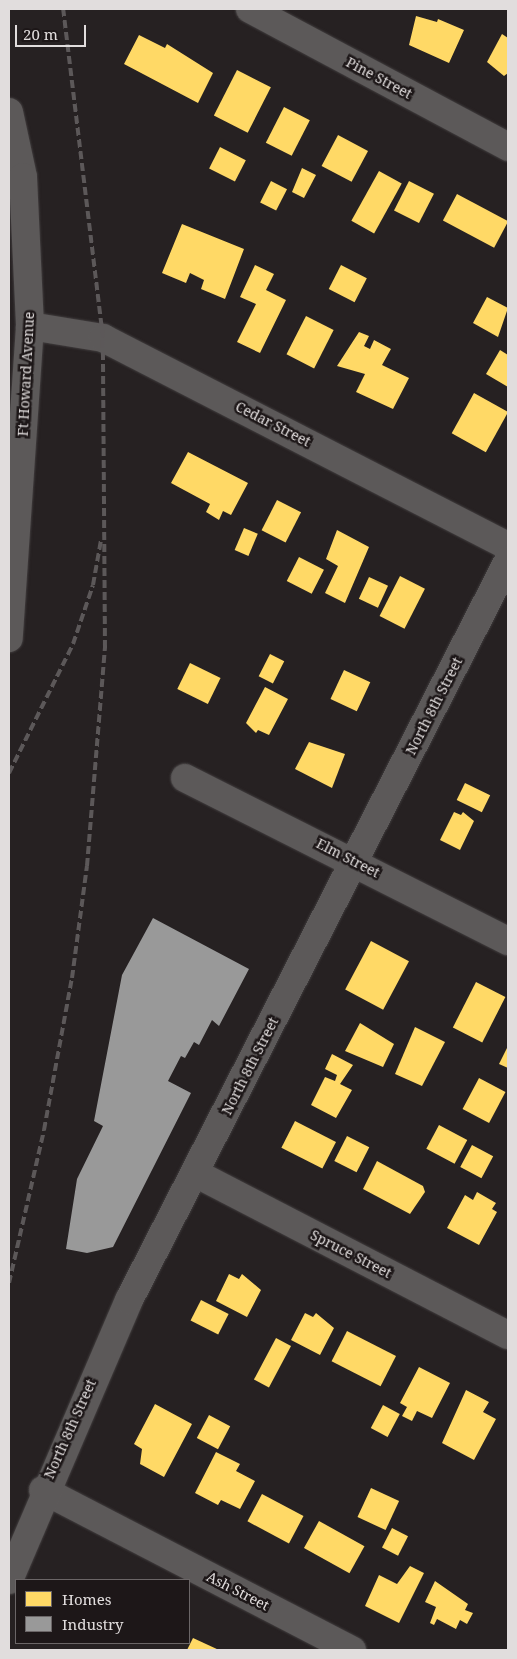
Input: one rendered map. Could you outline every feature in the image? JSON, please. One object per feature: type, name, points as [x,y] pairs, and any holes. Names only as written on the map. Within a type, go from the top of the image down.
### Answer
[{"type":"street","name":"Pine Street","points":[[250,9],[508,147]]},
{"type":"street","name":"Ft Howard Avenue","points":[[9,112],[23,177],[30,326],[16,456],[9,638]]},
{"type":"street","name":"Cedar Street","points":[[30,326],[103,338],[508,546]]},
{"type":"street","name":"North 8th Street","points":[[9,1580],[44,1490],[129,1300],[508,561]]},
{"type":"street","name":"Elm Street","points":[[185,778],[355,861],[508,941]]},
{"type":"street","name":"Spruce Street","points":[[195,1173],[508,1335]]},
{"type":"street","name":"Ash Street","points":[[44,1490],[352,1650]]},
{"type":"building: Homes","points":[[416,16],[437,22],[438,19],[464,30],[449,63],[409,45]]},
{"type":"building: Homes","points":[[502,34],[508,38],[508,73],[504,76],[487,62]]},
{"type":"building: Homes","points":[[139,35],[165,48],[167,44],[213,73],[198,103],[124,64]]},
{"type":"building: Homes","points":[[237,70],[271,87],[248,133],[214,115]]},
{"type":"building: Homes","points":[[284,107],[310,120],[292,156],[266,143]]},
{"type":"building: Homes","points":[[338,135],[368,151],[352,182],[322,166]]},
{"type":"building: Homes","points":[[220,147],[246,160],[235,182],[209,168]]},
{"type":"building: Homes","points":[[302,168],[316,175],[304,198],[292,192]]},
{"type":"building: Homes","points":[[379,171],[402,184],[374,233],[351,221]]},
{"type":"building: Homes","points":[[271,181],[287,189],[276,211],[260,202]]},
{"type":"building: Homes","points":[[409,181],[434,194],[419,223],[394,210]]},
{"type":"building: Homes","points":[[457,194],[508,221],[494,248],[443,220]]},
{"type":"building: Homes","points":[[182,224],[244,249],[225,299],[201,289],[204,280],[190,273],[186,283],[162,273]]},
{"type":"building: Homes","points":[[255,265],[274,274],[266,290],[286,300],[260,353],[237,342],[256,304],[240,297]]},
{"type":"building: Homes","points":[[341,265],[367,278],[355,302],[329,289]]},
{"type":"building: Homes","points":[[487,297],[508,308],[498,337],[473,323]]},
{"type":"building: Homes","points":[[306,316],[334,330],[314,368],[286,354]]},
{"type":"building: Homes","points":[[359,332],[369,336],[364,346],[370,349],[374,340],[391,349],[382,365],[409,378],[393,409],[356,392],[365,374],[337,366]]},
{"type":"building: Homes","points":[[500,350],[508,355],[508,387],[486,374]]},
{"type":"building: Homes","points":[[474,393],[508,412],[486,452],[452,433]]},
{"type":"building: Homes","points":[[188,452],[248,483],[231,515],[223,511],[219,520],[206,512],[210,504],[171,483]]},
{"type":"building: Homes","points":[[277,500],[301,512],[286,543],[262,530]]},
{"type":"building: Homes","points":[[244,528],[258,534],[248,556],[235,550]]},
{"type":"building: Homes","points":[[337,530],[369,547],[345,603],[325,593],[338,566],[326,559]]},
{"type":"building: Homes","points":[[299,557],[324,570],[312,594],[287,581]]},
{"type":"building: Homes","points":[[400,576],[425,589],[405,629],[380,616]]},
{"type":"building: Homes","points":[[369,577],[388,586],[378,608],[359,599]]},
{"type":"building: Homes","points":[[270,654],[284,661],[273,684],[259,676]]},
{"type":"building: Homes","points":[[190,663],[221,678],[208,704],[177,689]]},
{"type":"building: Homes","points":[[344,670],[370,682],[357,711],[330,699]]},
{"type":"building: Homes","points":[[265,687],[288,699],[269,735],[258,730],[256,733],[246,723]]},
{"type":"building: Homes","points":[[309,742],[345,754],[332,788],[295,769]]},
{"type":"building: Homes","points":[[465,783],[490,795],[482,812],[457,800]]},
{"type":"building: Homes","points":[[454,812],[461,815],[463,812],[474,821],[460,850],[440,840]]},
{"type":"building: Homes","points":[[371,941],[409,961],[383,1010],[345,990]]},
{"type":"building: Homes","points":[[476,982],[505,997],[482,1042],[453,1027]]},
{"type":"building: Homes","points":[[360,1023],[394,1044],[383,1067],[345,1051]]},
{"type":"building: Homes","points":[[415,1027],[445,1042],[422,1086],[395,1074]]},
{"type":"building: Homes","points":[[508,1046],[508,1068],[499,1064]]},
{"type":"building: Homes","points":[[332,1054],[353,1065],[340,1084],[352,1090],[336,1118],[311,1105],[325,1077],[335,1081],[337,1075],[325,1069]]},
{"type":"building: Homes","points":[[479,1078],[505,1092],[489,1123],[463,1109]]},
{"type":"building: Homes","points":[[295,1121],[336,1142],[322,1169],[281,1148]]},
{"type":"building: Homes","points":[[439,1125],[467,1140],[455,1164],[426,1149]]},
{"type":"building: Homes","points":[[347,1136],[369,1147],[357,1172],[334,1161]]},
{"type":"building: Homes","points":[[472,1145],[493,1156],[481,1178],[460,1167]]},
{"type":"building: Homes","points":[[377,1161],[423,1186],[425,1192],[410,1214],[363,1189]]},
{"type":"building: Homes","points":[[477,1192],[496,1203],[492,1209],[497,1212],[479,1245],[447,1228],[465,1195],[473,1200]]},
{"type":"building: Homes","points":[[229,1274],[239,1279],[242,1274],[261,1290],[247,1317],[216,1301]]},
{"type":"building: Homes","points":[[201,1300],[229,1314],[218,1335],[191,1320]]},
{"type":"building: Homes","points":[[305,1313],[313,1317],[316,1313],[334,1328],[320,1355],[291,1340]]},
{"type":"building: Homes","points":[[347,1331],[396,1356],[381,1386],[332,1361]]},
{"type":"building: Homes","points":[[276,1338],[291,1346],[269,1387],[254,1379]]},
{"type":"building: Homes","points":[[419,1367],[450,1383],[432,1418],[417,1411],[412,1421],[402,1416],[407,1407],[400,1403]]},
{"type":"building: Homes","points":[[466,1390],[489,1402],[483,1412],[496,1419],[474,1460],[442,1443]]},
{"type":"building: Homes","points":[[155,1404],[192,1424],[164,1477],[140,1464],[142,1449],[134,1444]]},
{"type":"building: Homes","points":[[383,1405],[400,1414],[388,1437],[371,1428]]},
{"type":"building: Homes","points":[[209,1415],[230,1426],[218,1449],[197,1438]]},
{"type":"building: Homes","points":[[216,1452],[240,1464],[236,1471],[255,1481],[240,1509],[221,1500],[218,1505],[195,1493]]},
{"type":"building: Homes","points":[[371,1488],[399,1501],[386,1530],[357,1517]]},
{"type":"building: Homes","points":[[262,1494],[303,1516],[289,1543],[247,1521]]},
{"type":"building: Homes","points":[[319,1521],[364,1546],[349,1573],[304,1548]]},
{"type":"building: Homes","points":[[392,1528],[408,1536],[398,1556],[382,1548]]},
{"type":"building: Homes","points":[[410,1566],[424,1573],[399,1623],[365,1606],[379,1575],[397,1584]]},
{"type":"building: Homes","points":[[435,1581],[468,1604],[465,1610],[473,1613],[467,1624],[460,1620],[456,1629],[437,1619],[434,1625],[430,1623],[436,1607],[425,1602]]},
{"type":"building: Homes","points":[[193,1638],[219,1650],[187,1650]]},
{"type":"building: Industry","points":[[153,918],[249,969],[219,1026],[212,1020],[199,1045],[194,1042],[185,1058],[181,1056],[168,1081],[191,1093],[113,1247],[87,1253],[66,1249],[77,1179],[103,1126],[94,1121],[122,975]]},
{"type":"railway","points":[[9,1283],[44,1130],[72,978],[87,866],[105,648],[103,338],[63,9]]},
{"type":"railway","points":[[9,773],[73,644],[93,585],[101,540]]}]
